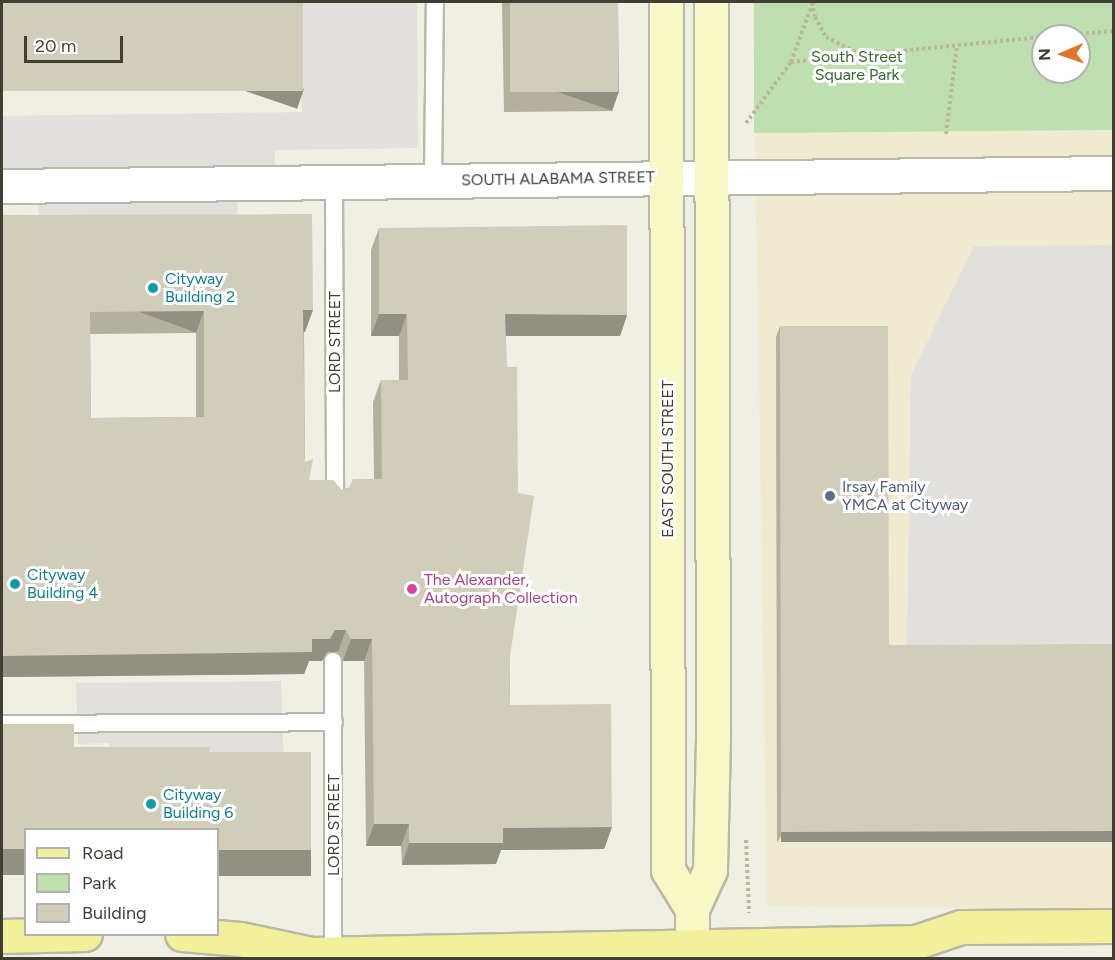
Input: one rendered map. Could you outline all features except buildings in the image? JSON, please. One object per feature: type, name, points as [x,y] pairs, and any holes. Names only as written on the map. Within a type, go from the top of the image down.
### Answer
[{"type":"main road","name":"EAST SOUTH STREET","points":[[666,2],[668,870],[692,909]]},
{"type":"main road","points":[[692,952],[692,909],[710,870],[711,2]]},
{"type":"main road","points":[[205,936],[240,939],[314,955],[928,950],[961,927],[1113,926]]},
{"type":"main road","points":[[2,936],[24,935]]},
{"type":"street","name":"SOUTH ALABAMA STREET","points":[[2,186],[1113,173]]},
{"type":"lane","points":[[433,181],[435,2]]},
{"type":"lane","name":"LORD STREET","points":[[334,182],[336,501]]},
{"type":"lane","name":"LORD STREET","points":[[314,955],[334,722],[333,661]]},
{"type":"lane","points":[[2,724],[334,722]]},
{"type":"path","points":[[812,3],[826,37],[860,54]]},
{"type":"path","points":[[744,125],[791,62],[812,3]]},
{"type":"path","points":[[1091,33],[1113,31]]},
{"type":"path","points":[[791,62],[1031,38]]},
{"type":"path","points":[[946,134],[957,45]]},
{"type":"shaded area","points":[[302,2],[417,2],[418,148],[275,150],[275,178],[237,179],[238,231],[39,233],[38,181],[2,181],[2,116],[302,112]]},
{"type":"shaded area","points":[[753,2],[1113,2],[1113,908],[767,907]]},
{"type":"shaded area","points":[[1113,245],[1113,650],[907,646],[911,375],[974,246]]},
{"type":"shaded area","points":[[281,681],[284,769],[112,767],[109,743],[78,744],[76,683]]},
{"type":"green space","name":"South Street Square Park","points":[[754,2],[1113,2],[1113,130],[754,133]]},
{"type":"place","name":"Cityway Building 2","points":[[153,288]]},
{"type":"place","name":"Irsay Family YMCA at Cityway","points":[[830,496]]},
{"type":"place","name":"Cityway Building 4","points":[[15,584]]},
{"type":"place","name":"The Alexander, Autograph Collection","points":[[412,589]]},
{"type":"place","name":"Cityway Building 6","points":[[151,804]]}]
